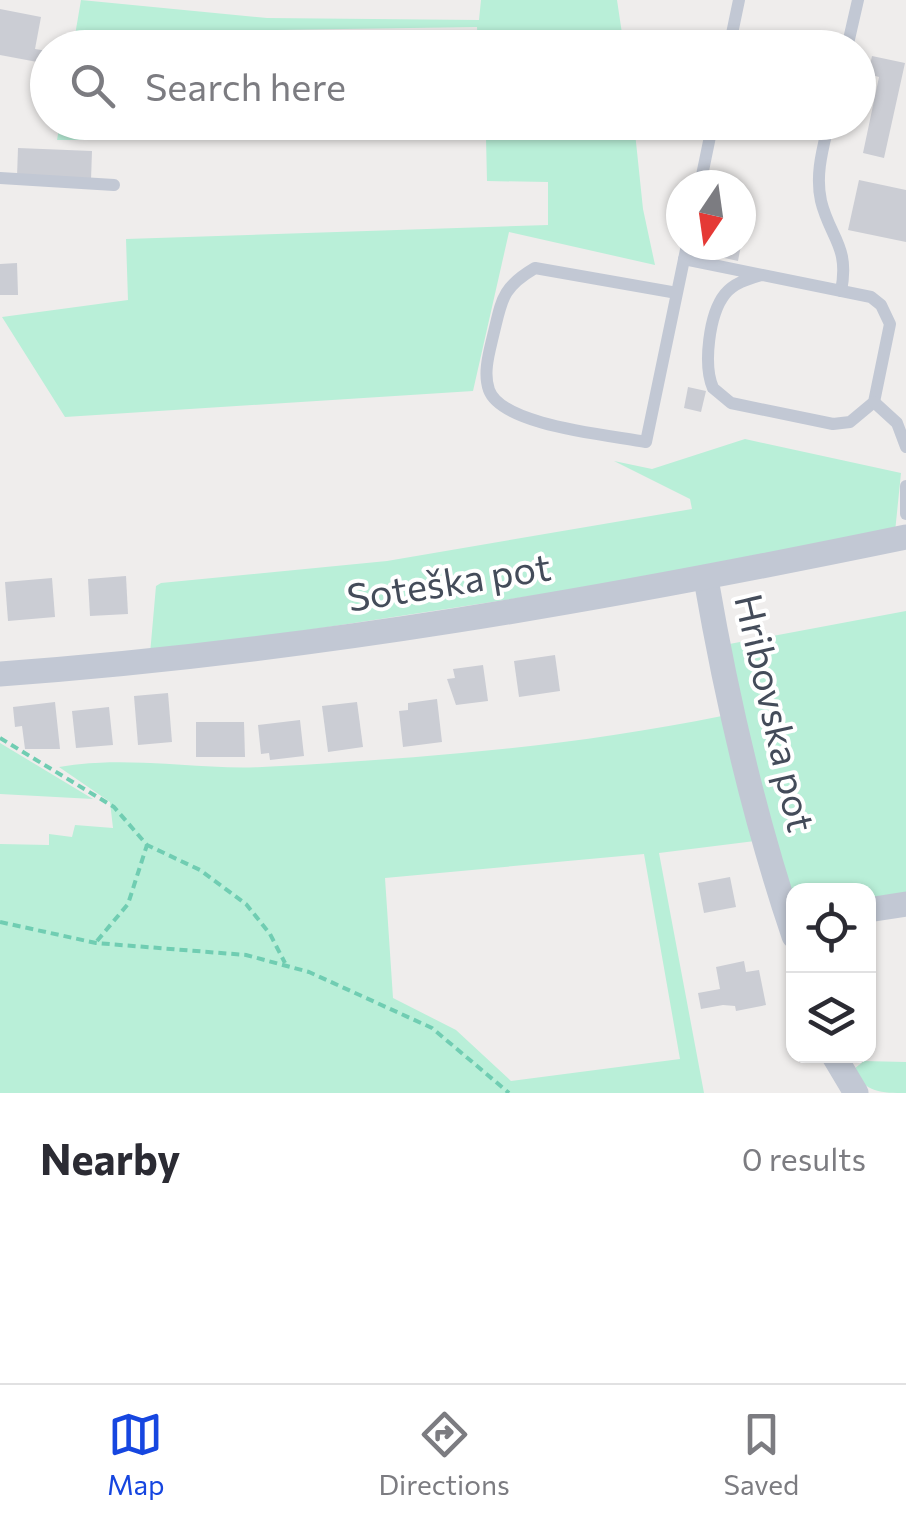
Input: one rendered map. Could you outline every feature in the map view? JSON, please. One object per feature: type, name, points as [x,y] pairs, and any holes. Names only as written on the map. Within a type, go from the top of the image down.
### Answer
[{"type":"street","name":"Soteška pot","points":[[0,674],[186,660],[492,616],[906,537]]},
{"type":"street","name":"Hribovska pot","points":[[706,578],[730,720],[758,830],[786,909]]},
{"type":"street","points":[[876,909],[906,904]]},
{"type":"street","points":[[838,1063],[856,1093]]},
{"type":"lane","points":[[732,30],[738,0]]},
{"type":"lane","points":[[851,30],[858,0]]},
{"type":"lane","points":[[703,170],[709,140]]},
{"type":"lane","points":[[826,140],[819,185],[822,205],[842,246],[845,271],[841,291]]},
{"type":"lane","points":[[0,178],[114,185]]},
{"type":"lane","points":[[677,293],[535,268],[508,286],[502,297],[487,360],[488,389],[508,412],[646,442],[684,260]]},
{"type":"lane","points":[[712,260],[761,275],[871,298],[881,304],[890,324],[874,402],[860,417],[833,424],[731,403],[714,388],[708,356],[720,304],[732,288],[761,275]]},
{"type":"lane","points":[[874,402],[897,423],[906,448]]},
{"type":"lane","points":[[906,486],[906,514]]},
{"type":"path","points":[[0,738],[114,807],[147,845],[200,870],[246,904],[270,934],[286,964]]},
{"type":"path","points":[[96,943],[128,904],[147,845]]},
{"type":"path","points":[[0,922],[96,943],[198,948],[286,964],[367,995],[432,1028],[510,1093]]},
{"type":"green space","points":[[81,0],[267,18],[479,20],[481,0],[617,0],[621,30],[477,27],[76,30]]},
{"type":"green space","points":[[486,140],[636,140],[643,209],[655,265],[509,232],[473,391],[65,417],[2,317],[128,300],[126,239],[548,225],[548,182],[487,181]]},
{"type":"green space","points":[[745,439],[901,473],[895,532],[703,570],[150,654],[156,586],[161,583],[387,561],[692,509],[690,499],[614,461],[652,469]]},
{"type":"green space","points":[[906,611],[906,901],[876,905],[876,883],[786,883],[724,645]]},
{"type":"green space","points":[[722,716],[755,841],[659,853],[704,1093],[0,1093],[0,844],[49,845],[49,834],[72,837],[75,825],[113,828],[110,802],[59,767],[110,762],[262,767],[377,760],[550,744]],"holes":[[[644,854],[680,1059],[511,1081],[456,1030],[393,998],[385,878]]]},
{"type":"green space","points":[[0,743],[93,799],[0,794]]},
{"type":"green space","points":[[906,1062],[906,1093],[869,1087],[854,1069],[862,1063]]},
{"type":"building","points":[[0,9],[41,17],[39,30],[30,30],[30,61],[0,55]]},
{"type":"building","points":[[876,57],[905,63],[884,158],[863,153],[866,140],[876,140]]},
{"type":"building","points":[[18,148],[92,151],[91,180],[17,177]]},
{"type":"building","points":[[859,180],[906,190],[906,242],[848,230]]},
{"type":"building","points":[[17,263],[18,295],[0,295],[0,264]]},
{"type":"building","points":[[688,387],[706,391],[701,412],[684,408]]},
{"type":"building","points":[[126,576],[128,614],[90,616],[88,579]]},
{"type":"building","points":[[52,578],[55,617],[8,621],[5,582]]},
{"type":"building","points":[[555,655],[560,691],[519,697],[514,661]]},
{"type":"building","points":[[483,665],[488,701],[456,705],[447,679],[455,678],[453,669]]},
{"type":"building","points":[[168,693],[172,742],[138,745],[134,696]]},
{"type":"building","points":[[437,699],[442,742],[403,747],[399,711],[408,710],[408,703]]},
{"type":"building","points":[[55,702],[60,749],[25,749],[22,726],[15,727],[13,707]]},
{"type":"building","points":[[357,702],[363,747],[328,752],[322,706]]},
{"type":"building","points":[[109,707],[113,745],[76,748],[72,711]]},
{"type":"building","points":[[300,720],[304,756],[270,760],[269,753],[261,754],[258,725]]},
{"type":"building","points":[[196,722],[244,722],[245,757],[196,757]]},
{"type":"building","points":[[730,877],[736,907],[704,913],[698,883]]},
{"type":"building","points":[[744,961],[746,972],[759,970],[766,1005],[736,1011],[735,1006],[723,1005],[701,1009],[698,993],[720,989],[716,967]]}]
